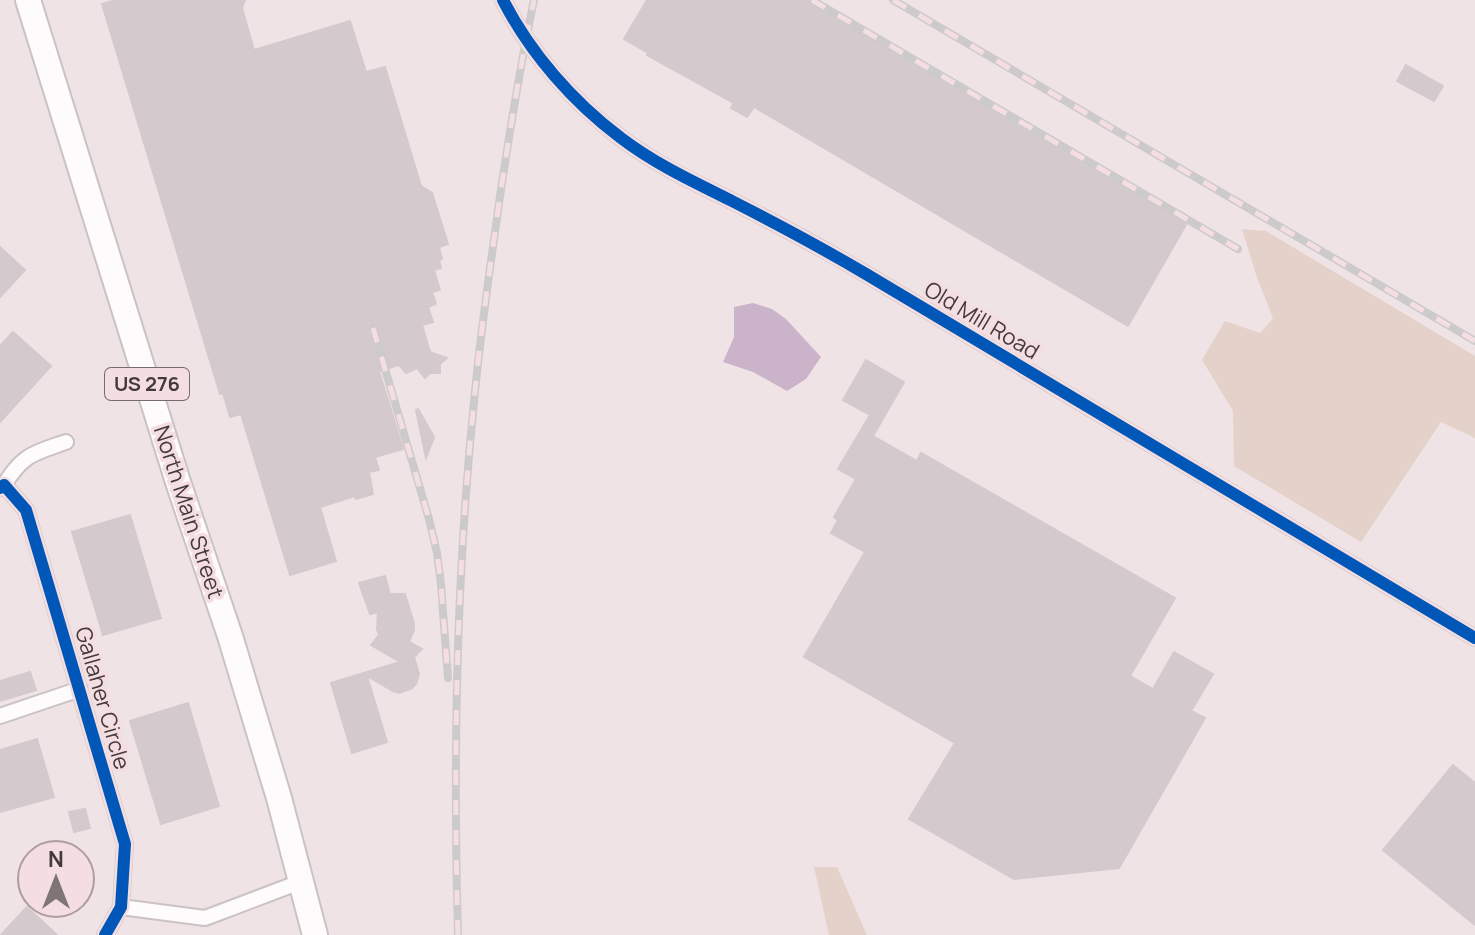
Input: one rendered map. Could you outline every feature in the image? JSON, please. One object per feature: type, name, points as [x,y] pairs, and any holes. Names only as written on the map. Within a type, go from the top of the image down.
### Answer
[{"type":"main road","name":"North Main Street","points":[[28,0],[173,467],[230,636],[279,798],[315,935]]},
{"type":"street","name":"Old Mill Road","points":[[503,0],[526,40],[569,92],[600,121],[645,155],[819,246],[1475,638]]},
{"type":"street","points":[[2,486],[16,466],[32,453],[66,442]]},
{"type":"street","name":"Gallaher Circle","points":[[2,486],[26,510],[125,844],[121,907],[105,935]]},
{"type":"street","points":[[0,716],[80,689]]},
{"type":"street","points":[[121,907],[205,918],[300,882]]},
{"type":"shaded area","points":[[1242,229],[1266,231],[1475,356],[1475,438],[1441,422],[1361,542],[1234,466],[1233,411],[1202,360],[1225,321],[1260,333],[1273,318]]},
{"type":"shaded area","points":[[753,303],[772,309],[786,319],[821,357],[806,379],[787,391],[753,372],[723,362],[734,337],[734,307]]},
{"type":"shaded area","points":[[814,867],[837,867],[867,935],[829,935]]},
{"type":"building","points":[[116,0],[245,0],[242,8],[254,50],[350,21],[366,72],[385,67],[421,186],[432,193],[448,244],[439,247],[441,268],[434,270],[440,290],[432,292],[436,304],[428,307],[433,322],[422,325],[430,352],[447,358],[440,364],[440,373],[430,373],[425,378],[417,368],[406,373],[399,365],[379,371],[403,449],[375,457],[379,470],[369,472],[373,494],[320,507],[336,561],[290,575],[241,414],[230,417],[223,393],[220,394],[102,4]]},
{"type":"building","points":[[647,0],[805,0],[813,5],[814,2],[1188,221],[1128,326],[754,107],[747,117],[731,108],[734,103],[647,55],[624,39]]},
{"type":"building","points":[[1406,65],[1443,86],[1434,101],[1397,81]]},
{"type":"building","points":[[0,247],[25,270],[0,297]]},
{"type":"building","points":[[13,332],[51,366],[0,422],[0,346]]},
{"type":"building","points":[[866,360],[904,382],[873,436],[917,461],[921,453],[1175,598],[1130,676],[1153,689],[1174,652],[1213,674],[1191,711],[1205,718],[1119,868],[1014,879],[909,819],[955,743],[804,657],[865,552],[831,533],[838,520],[834,517],[856,479],[838,469],[870,415],[843,400]]},
{"type":"building","points":[[416,410],[434,437],[426,458]]},
{"type":"building","points":[[130,515],[161,618],[103,635],[72,532]]},
{"type":"building","points":[[385,576],[390,594],[405,594],[414,624],[409,642],[422,649],[414,657],[419,674],[411,689],[399,693],[367,676],[387,742],[352,753],[331,683],[400,662],[371,645],[379,635],[378,612],[370,614],[359,583]]},
{"type":"building","points":[[30,672],[36,690],[0,701],[0,681]]},
{"type":"building","points":[[188,703],[219,806],[161,824],[130,721]]},
{"type":"building","points":[[37,739],[54,797],[0,812],[0,750]]},
{"type":"building","points":[[1453,765],[1475,783],[1475,925],[1383,850]]},
{"type":"building","points":[[85,809],[90,828],[74,832],[69,812]]},
{"type":"building","points":[[16,919],[40,919],[57,935],[1,935]]},
{"type":"railway","points":[[458,935],[457,668],[468,468],[479,352],[499,203],[534,0]]},
{"type":"railway","points":[[812,0],[1238,249]]},
{"type":"railway","points":[[893,0],[1475,341]]},
{"type":"railway","points":[[373,328],[437,553],[448,678]]},
{"type":"cycle path","points":[[503,0],[526,39],[554,75],[586,109],[634,147],[849,264],[1475,638]]},
{"type":"cycle path","points":[[0,488],[4,485],[26,510],[125,844],[121,907],[105,935]]}]
